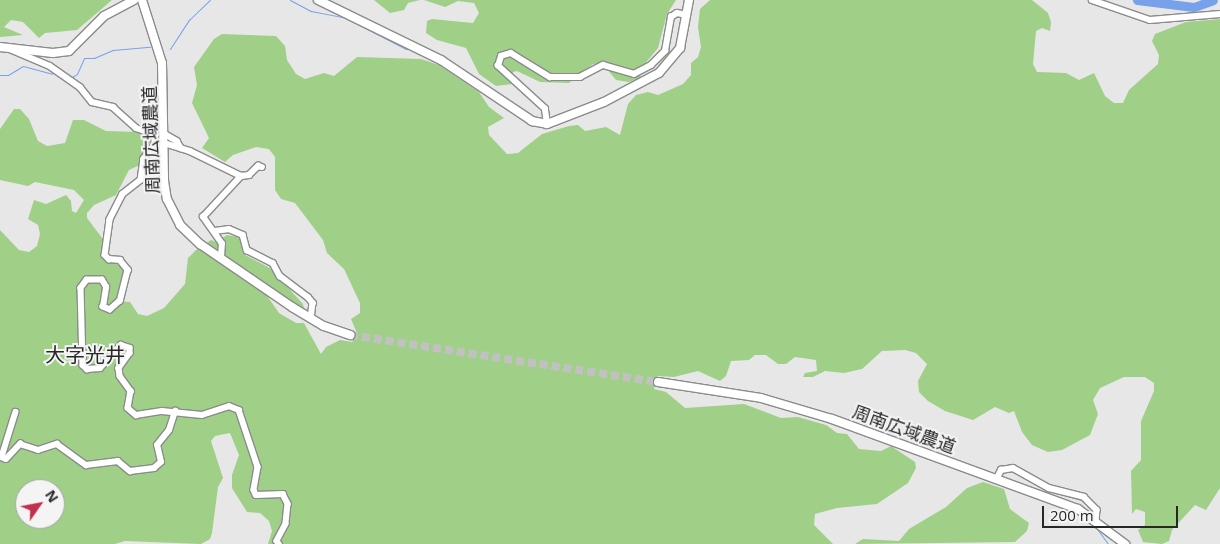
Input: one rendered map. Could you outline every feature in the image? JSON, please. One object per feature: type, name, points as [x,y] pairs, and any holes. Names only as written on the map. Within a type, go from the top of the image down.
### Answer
[{"type":"street","points":[[0,47],[60,53],[69,50],[104,16],[134,0]]},
{"type":"street","name":"周南広域農道","points":[[142,0],[162,63],[159,135],[164,181],[173,214],[191,236],[311,319],[350,335]]},
{"type":"street","points":[[318,0],[441,60],[532,121],[547,124],[604,102],[659,73],[680,48],[688,15],[689,0]]},
{"type":"street","points":[[1092,0],[1150,20],[1220,14]]},
{"type":"street","points":[[547,124],[545,109],[498,66],[501,56],[511,53],[550,77],[580,77],[602,64],[634,74],[651,65],[665,51],[671,17],[677,13],[688,15]]},
{"type":"street","points":[[10,49],[50,66],[80,87],[92,102],[113,107],[136,128],[177,141],[180,148]]},
{"type":"street","points":[[159,135],[156,145],[144,159],[141,180],[123,194],[110,220],[105,255],[109,259],[120,260],[128,270],[120,302],[110,310],[103,307],[106,287],[102,280],[87,280],[80,288],[80,356],[83,365],[94,370],[126,344],[130,353],[119,368],[120,376],[131,391],[128,408],[132,414],[175,411],[202,415],[229,406],[239,410],[258,467],[254,490],[256,495],[283,494],[288,504],[286,524],[277,542],[279,544]]},
{"type":"street","points":[[167,144],[241,176],[250,175],[256,167],[262,167]]},
{"type":"street","points":[[221,257],[222,244],[215,231],[203,217],[241,176]]},
{"type":"street","points":[[215,231],[229,230],[243,235],[247,250],[272,263],[280,276],[308,297],[312,303],[311,319]]},
{"type":"street","name":"周南広域農道","points":[[658,382],[782,403],[997,478],[1078,509],[1125,544]]},
{"type":"street","points":[[16,412],[2,457],[6,459],[20,444],[38,450],[57,444],[86,465],[118,461],[130,471],[154,468],[161,462],[157,445],[169,430],[175,411]]},
{"type":"street","points":[[997,478],[1002,470],[1012,468],[1049,488],[1084,497],[1097,510],[1096,522]]},
{"type":"green space","points":[[0,0],[112,0],[77,30],[45,33],[39,38],[23,22],[11,20],[4,27],[23,35],[0,37]]},
{"type":"green space","points":[[374,0],[420,0],[408,3],[404,10],[390,13]]},
{"type":"green space","points":[[424,0],[676,0],[667,14],[658,48],[643,66],[640,78],[629,82],[616,80],[607,69],[593,64],[569,83],[540,82],[517,71],[513,72],[513,84],[496,86],[479,74],[466,48],[437,40],[426,33],[427,21],[432,19],[473,23],[479,13],[474,3],[458,1],[445,7]]},
{"type":"green space","points":[[710,0],[1032,0],[1048,13],[1051,22],[1050,31],[1042,28],[1036,31],[1033,64],[1037,72],[1066,73],[1079,80],[1094,73],[1105,96],[1114,103],[1123,103],[1129,90],[1158,64],[1159,55],[1152,41],[1155,34],[1186,22],[1220,19],[1220,488],[1206,510],[1195,505],[1172,530],[1169,541],[1162,544],[1143,542],[1138,530],[1145,525],[1145,512],[1136,509],[1132,514],[1131,471],[1141,460],[1141,421],[1154,391],[1154,383],[1145,377],[1124,377],[1100,388],[1093,400],[1098,414],[1090,435],[1062,450],[1048,452],[1032,445],[1022,432],[1014,411],[1009,413],[995,407],[973,420],[945,411],[928,401],[919,392],[918,381],[927,364],[916,353],[905,350],[882,351],[862,369],[844,373],[825,371],[813,377],[803,377],[805,373],[817,371],[816,360],[795,357],[786,364],[778,364],[766,355],[755,355],[749,360],[731,361],[726,376],[720,381],[698,371],[674,377],[658,376],[654,389],[666,392],[685,408],[744,404],[781,418],[798,417],[826,425],[837,433],[847,434],[859,449],[881,451],[891,446],[915,462],[916,468],[908,483],[877,504],[837,508],[815,514],[814,525],[833,544],[268,544],[272,531],[269,521],[260,513],[247,512],[232,488],[232,475],[239,455],[230,433],[215,436],[211,441],[223,478],[218,487],[210,539],[201,544],[125,541],[115,544],[0,544],[0,230],[19,250],[29,252],[37,246],[40,234],[38,225],[28,219],[34,200],[46,204],[66,195],[71,201],[72,211],[76,213],[84,200],[74,190],[35,182],[28,186],[0,180],[0,129],[14,109],[20,109],[29,119],[38,141],[47,146],[65,143],[73,120],[84,120],[106,131],[138,132],[153,138],[153,146],[142,164],[129,170],[116,195],[94,205],[87,213],[87,218],[108,246],[107,260],[124,267],[126,275],[118,301],[130,302],[138,314],[147,316],[164,308],[185,284],[188,258],[196,250],[211,240],[216,242],[227,235],[238,237],[243,242],[245,255],[270,268],[303,304],[304,309],[273,289],[268,297],[279,313],[296,323],[304,323],[321,354],[326,347],[340,340],[352,342],[357,333],[351,319],[360,313],[360,303],[344,269],[327,253],[323,240],[295,203],[281,199],[275,190],[275,157],[269,149],[256,147],[233,155],[225,162],[202,148],[209,138],[192,103],[197,85],[194,67],[214,39],[222,34],[276,36],[285,46],[287,60],[296,74],[305,79],[324,73],[334,76],[357,57],[421,59],[439,65],[479,92],[489,107],[504,118],[488,127],[489,135],[507,154],[518,153],[542,134],[569,126],[578,125],[585,131],[606,127],[620,135],[628,104],[636,95],[648,92],[658,95],[683,84],[691,75],[691,63],[698,57],[701,47],[698,27],[700,9]]},
{"type":"green space","points":[[983,482],[1004,489],[1010,509],[1029,523],[1027,531],[1015,542],[855,544],[863,539],[899,541],[909,529],[946,507],[967,488]]},
{"type":"waterway","points":[[170,49],[189,20],[210,0]]},
{"type":"waterway","points":[[290,0],[311,11],[346,18],[406,49]]},
{"type":"waterway","points":[[1137,0],[1194,7],[1213,0]]},
{"type":"waterway","points":[[72,77],[77,74],[84,58],[94,58],[113,50],[150,47]]},
{"type":"waterway","points":[[0,75],[8,75],[23,66],[52,74]]},
{"type":"waterway","points":[[1050,491],[1084,501]]},
{"type":"waterway","points":[[1090,507],[1094,515]]},
{"type":"waterway","points":[[1095,526],[1108,544]]},
{"type":"tunnel","points":[[350,335],[658,382]]},
{"type":"district","name":"大字光井","points":[[85,354]]}]
